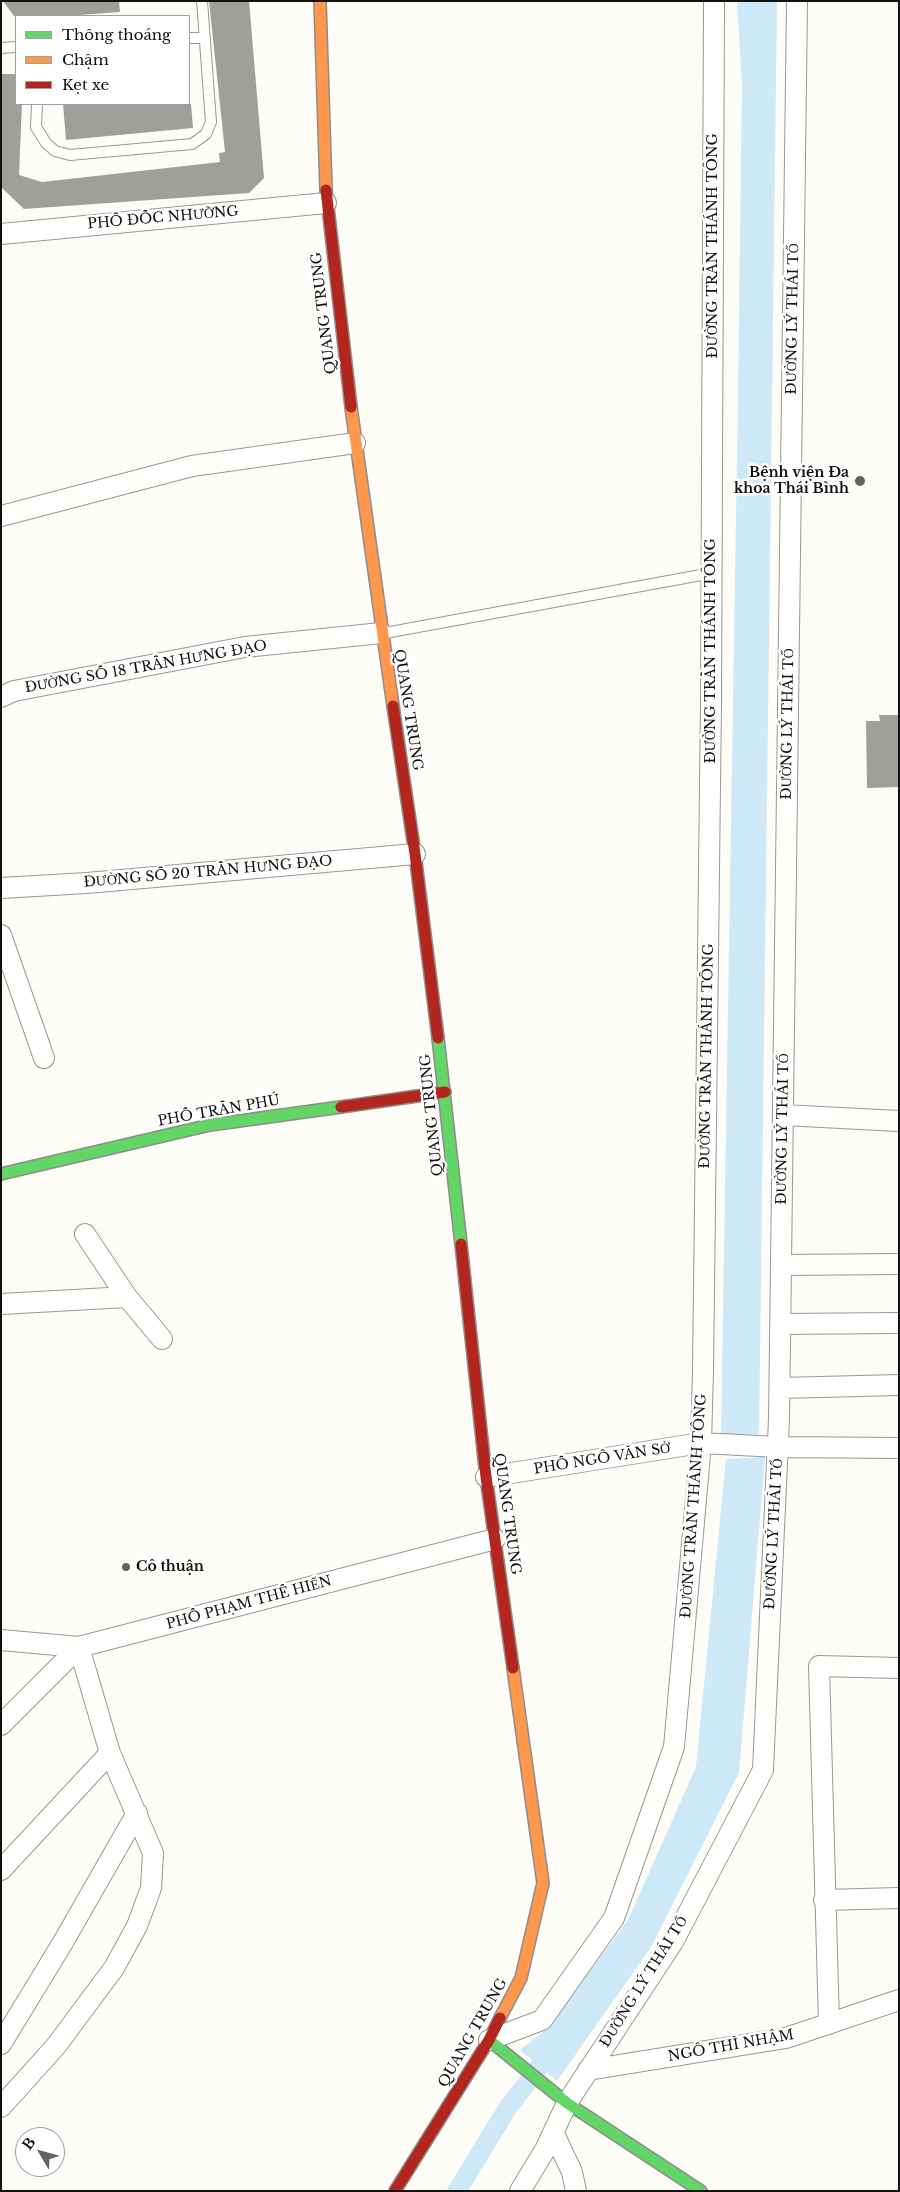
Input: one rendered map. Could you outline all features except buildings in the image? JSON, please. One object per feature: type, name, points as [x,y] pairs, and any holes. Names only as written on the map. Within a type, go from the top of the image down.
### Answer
[{"type":"main road","name":"QUANG TRUNG","points":[[320,1],[326,203],[355,443],[381,633],[415,854],[445,1092],[486,1477],[543,1884],[521,1978],[489,2040],[394,2191]]},
{"type":"main road","name":"PHỐ TRẦN PHÚ","points":[[1,1174],[210,1125],[445,1092]]},
{"type":"main road","points":[[489,2040],[559,2096],[701,2191]]},
{"type":"street","name":"ĐƯỜNG TRẦN THÁNH TÔNG","points":[[489,2040],[542,2020],[614,1918],[674,1748],[708,1443],[714,1]]},
{"type":"street","name":"ĐƯỜNG LÝ THÁI TỔ","points":[[520,2191],[554,2134],[559,2096],[588,2070],[673,1942],[763,1770],[780,1388],[798,1]]},
{"type":"street","name":"PHỐ ĐỐC NHƯỠNG","points":[[1,234],[326,203]]},
{"type":"street","points":[[1,516],[192,466],[355,443]]},
{"type":"street","name":"ĐƯỜNG SỐ 18 TRẦN HƯNG ĐẠO","points":[[1,697],[14,691],[244,647],[381,633]]},
{"type":"street","name":"ĐƯỜNG SỐ 20 TRẦN HƯNG ĐẠO","points":[[1,888],[87,883],[415,854]]},
{"type":"street","points":[[1,935],[44,1058]]},
{"type":"street","points":[[783,1115],[899,1121]]},
{"type":"street","points":[[85,1234],[127,1297],[162,1338]]},
{"type":"street","points":[[781,1265],[899,1264]]},
{"type":"street","points":[[1,1304],[127,1297]]},
{"type":"street","points":[[780,1324],[899,1323]]},
{"type":"street","points":[[780,1388],[899,1386]]},
{"type":"street","name":"PHỐ NGÔ VĂN SỞ","points":[[486,1477],[708,1443],[778,1447],[899,1448]]},
{"type":"street","name":"PHỐ PHẠM THẾ HIỂN","points":[[1,1640],[79,1647],[495,1539]]},
{"type":"street","points":[[1,1725],[79,1647],[110,1753],[153,1854],[151,1888],[137,1926],[114,1968],[56,2046],[1,2107]]},
{"type":"street","points":[[829,2024],[824,1900],[819,1666],[899,1668]]},
{"type":"street","points":[[1,1870],[110,1753]]},
{"type":"street","points":[[1,2044],[52,1961],[137,1813]]},
{"type":"street","points":[[824,1900],[899,1898]]},
{"type":"street","name":"NGÔ THÌ NHẬM","points":[[588,2070],[786,2038],[899,2000]]},
{"type":"street","points":[[554,2134],[572,2172],[576,2191]]},
{"type":"lane","points":[[37,105],[36,127],[46,143],[56,151],[70,155],[192,144],[206,134],[211,122],[202,1]]},
{"type":"lane","points":[[190,38],[205,38]]},
{"type":"lane","points":[[1,48],[15,48]]},
{"type":"lane","points":[[381,633],[712,573]]},
{"type":"water","points":[[737,1],[777,1],[759,1434],[721,1436],[742,84]]},
{"type":"water","points":[[765,1457],[739,1773],[651,1947],[557,2081],[520,2050],[548,2028],[628,1920],[696,1767],[726,1459]]},
{"type":"waterway","points":[[457,2191],[507,2109],[540,2066]]},
{"type":"traffic: fast","points":[[438,1038],[461,1244]]},
{"type":"traffic: fast","points":[[1,1174],[210,1125],[341,1107]]},
{"type":"traffic: fast","points":[[489,2040],[567,2103],[701,2191]]},
{"type":"traffic: slow","points":[[320,1],[326,190]]},
{"type":"traffic: slow","points":[[351,407],[393,706]]},
{"type":"traffic: slow","points":[[500,2018],[521,1978],[543,1883],[513,1668]]},
{"type":"traffic: jam","points":[[326,190],[351,407]]},
{"type":"traffic: jam","points":[[393,706],[415,854],[438,1038]]},
{"type":"traffic: jam","points":[[341,1107],[445,1092]]},
{"type":"traffic: jam","points":[[461,1244],[486,1477],[513,1668]]},
{"type":"traffic: jam","points":[[395,2191],[489,2040],[500,2018]]},
{"type":"place","name":"Bệnh viện Đa khoa Thái Bình","points":[[860,481]]},
{"type":"place","name":"Cô thuận","points":[[126,1567]]}]
